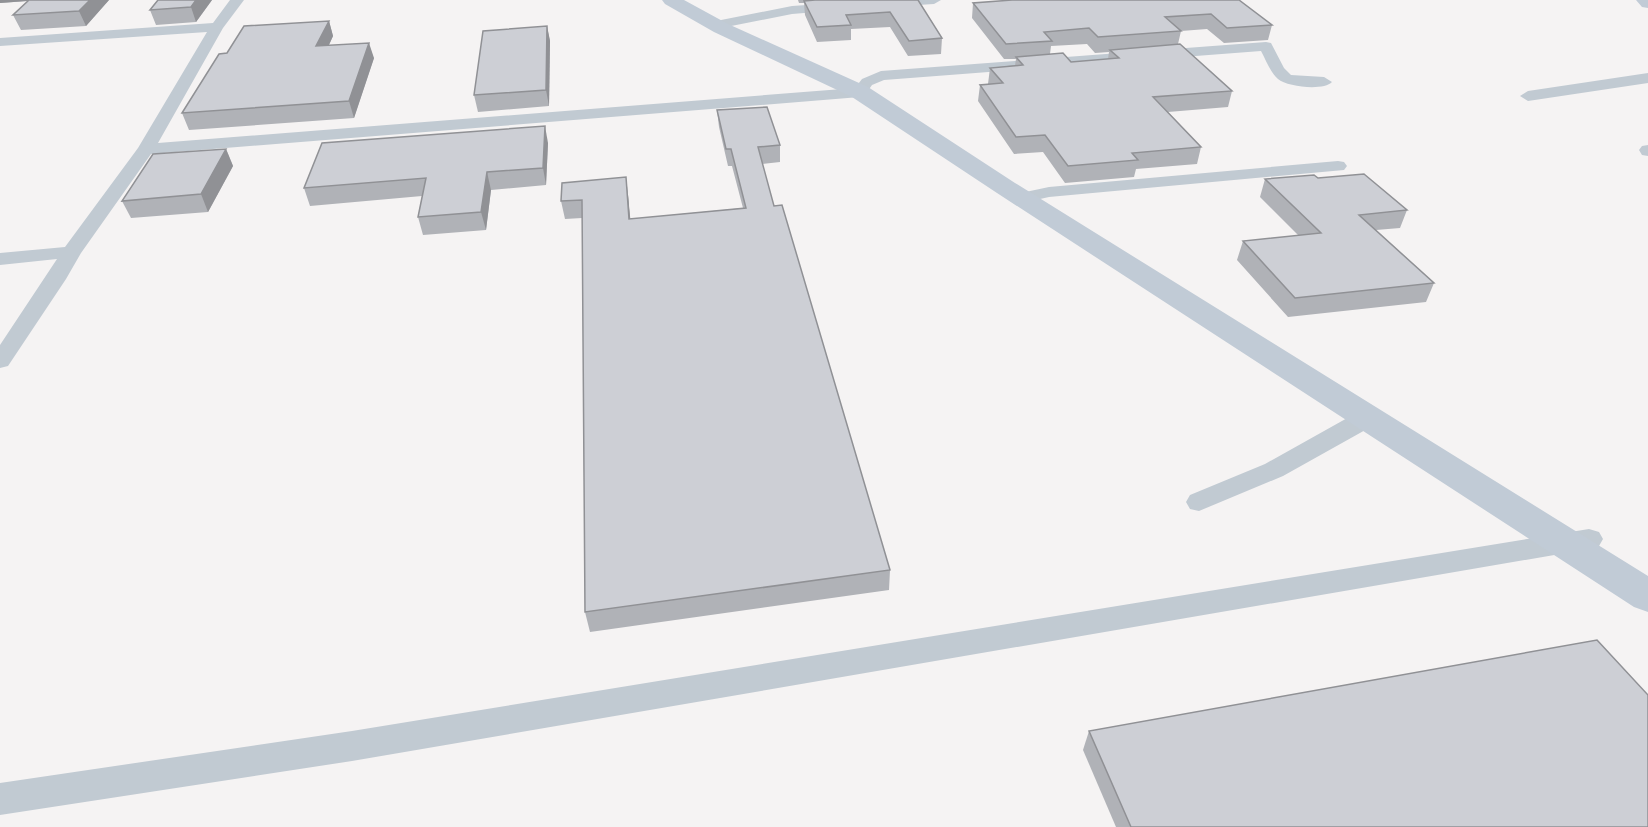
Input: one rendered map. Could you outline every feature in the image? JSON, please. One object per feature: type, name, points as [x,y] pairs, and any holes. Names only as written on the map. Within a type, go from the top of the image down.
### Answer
[{"type":"street","points":[[0,361],[56,279],[71,252],[146,149],[217,27],[237,0]]},
{"type":"street","points":[[670,0],[724,22],[863,87],[1022,198],[1367,418],[1576,541],[1648,577]]},
{"type":"street","points":[[694,0],[724,22],[792,10],[851,6]]},
{"type":"street","points":[[875,4],[934,0]]},
{"type":"street","points":[[0,42],[217,27]]},
{"type":"street","points":[[863,87],[881,76],[938,70],[1266,46],[1281,76],[1287,80],[1324,82]]},
{"type":"street","points":[[1528,96],[1648,78]]},
{"type":"street","points":[[146,149],[863,87],[887,91],[1049,192],[1576,541],[1648,596]]},
{"type":"street","points":[[1022,198],[1049,192],[1338,166]]},
{"type":"street","points":[[0,259],[71,252]]},
{"type":"street","points":[[1199,502],[1274,470],[1367,418]]},
{"type":"street","points":[[0,799],[352,746],[1576,541]]},
{"type":"building","points":[[29,0],[90,0],[79,11],[13,15]]},
{"type":"building","points":[[158,0],[196,0],[191,7],[150,10]]},
{"type":"building","points":[[918,0],[942,38],[909,41],[890,12],[846,15],[851,25],[817,27],[804,1]]},
{"type":"building","points":[[1012,0],[1239,0],[1272,25],[1227,28],[1211,14],[1165,17],[1181,31],[1098,37],[1089,28],[1044,32],[1052,41],[1006,44],[973,3]]},
{"type":"building","points":[[329,21],[316,46],[369,43],[349,101],[182,113],[219,54],[227,53],[244,26]]},
{"type":"building","points":[[547,26],[546,90],[474,95],[483,31]]},
{"type":"building","points":[[1180,44],[1232,91],[1153,97],[1201,147],[1132,153],[1138,160],[1068,166],[1045,135],[1016,137],[980,85],[1003,83],[990,68],[1023,65],[1016,57],[1063,53],[1071,62],[1119,58],[1110,50]]},
{"type":"building","points":[[767,107],[780,145],[758,147],[774,206],[782,205],[890,570],[585,612],[582,200],[561,201],[562,183],[626,177],[629,219],[746,208],[731,149],[726,149],[717,110]]},
{"type":"building","points":[[545,126],[543,168],[487,172],[481,212],[418,217],[426,178],[304,188],[322,143]]},
{"type":"building","points":[[226,149],[201,194],[122,201],[153,154]]},
{"type":"building","points":[[1364,174],[1407,210],[1359,215],[1434,283],[1295,298],[1243,241],[1321,233],[1265,179]]},
{"type":"building","points":[[1597,640],[1648,695],[1648,827],[1131,827],[1089,731]]}]
